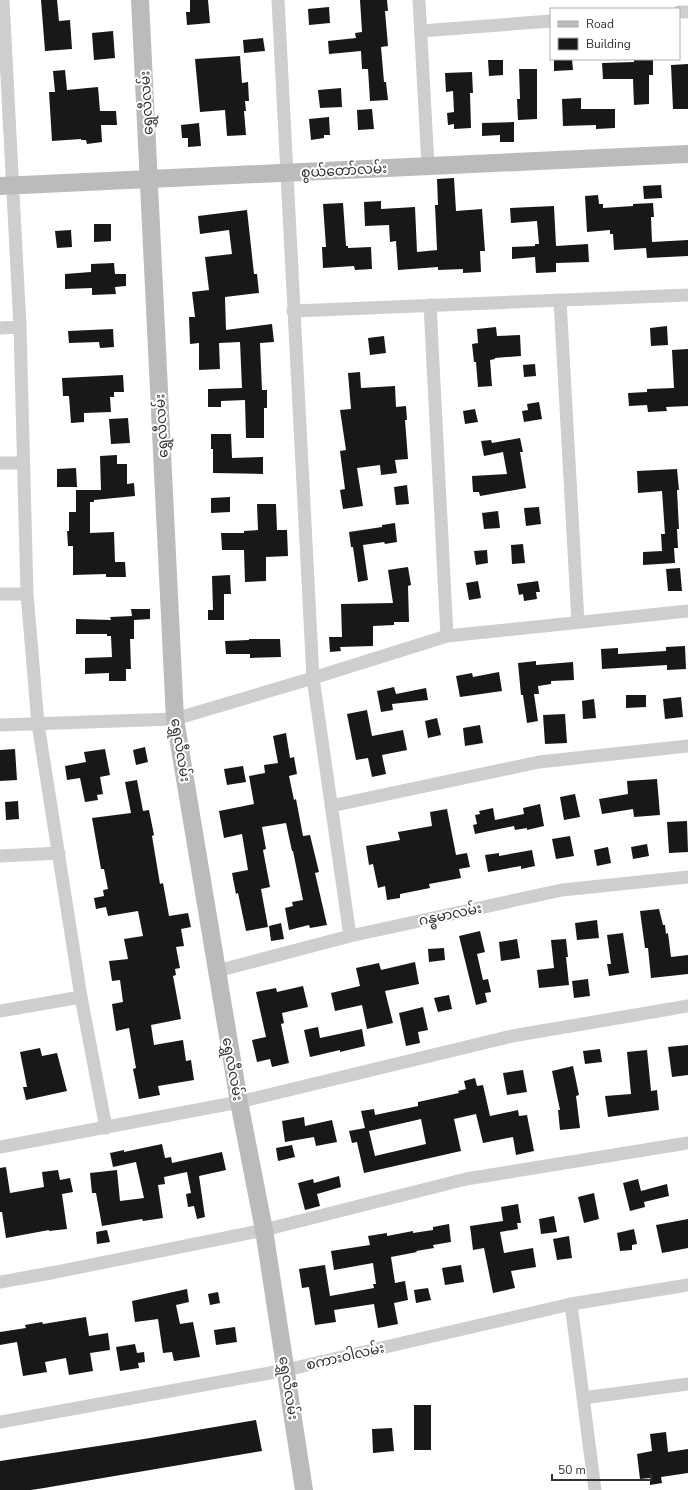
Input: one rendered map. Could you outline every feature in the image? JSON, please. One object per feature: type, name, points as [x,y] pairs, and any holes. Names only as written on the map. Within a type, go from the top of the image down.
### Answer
[{"type":"street","points":[[3,0],[6,186],[20,327],[27,594],[38,724],[81,996],[106,1128]]},
{"type":"street","name":"ရွှေလီလမ်း","points":[[140,0],[150,180],[175,719],[239,1102],[264,1230],[304,1490]]},
{"type":"street","points":[[278,0],[313,678],[350,936]]},
{"type":"street","points":[[419,0],[428,166]]},
{"type":"street","points":[[420,31],[550,21]]},
{"type":"street","name":"စွယ်တော်လမ်း","points":[[6,186],[688,154]]},
{"type":"street","points":[[293,311],[688,295]]},
{"type":"street","points":[[560,300],[578,622]]},
{"type":"street","points":[[430,305],[447,636]]},
{"type":"street","points":[[0,328],[20,327]]},
{"type":"street","points":[[0,463],[23,463]]},
{"type":"street","points":[[0,594],[27,594]]},
{"type":"street","points":[[0,725],[175,719],[447,636],[688,611]]},
{"type":"street","points":[[331,806],[539,762],[688,746]]},
{"type":"street","points":[[0,856],[59,853]]},
{"type":"street","name":"ဂန္ဓမာလမ်း","points":[[217,971],[350,936],[562,890],[688,877]]},
{"type":"street","points":[[0,1011],[81,996]]},
{"type":"street","points":[[0,1147],[239,1102],[512,1036],[688,1006]]},
{"type":"street","points":[[0,1282],[264,1230],[466,1179],[688,1143]]},
{"type":"street","name":"စကားဝါလမ်း","points":[[0,1422],[286,1370],[571,1304],[688,1285]]},
{"type":"street","points":[[571,1304],[595,1490]]},
{"type":"street","points":[[583,1398],[688,1384]]},
{"type":"building","points":[[41,0],[57,0],[59,21],[70,20],[72,49],[45,51]]},
{"type":"building","points":[[190,0],[208,0],[210,23],[187,25],[186,12],[190,12]]},
{"type":"building","points":[[360,0],[387,0],[388,11],[385,11],[388,46],[381,47],[384,82],[386,82],[388,100],[370,101],[368,69],[362,69],[361,51],[329,54],[328,41],[356,38],[355,33],[362,32]]},
{"type":"building","points":[[329,7],[330,23],[309,25],[308,9]]},
{"type":"building","points":[[113,31],[115,58],[94,60],[92,33]]},
{"type":"building","points":[[263,38],[265,51],[244,53],[243,40]]},
{"type":"building","points":[[240,56],[242,83],[248,82],[249,101],[245,101],[246,111],[244,111],[246,135],[227,136],[225,110],[200,112],[195,59]]},
{"type":"building","points":[[488,60],[503,60],[503,75],[489,76]]},
{"type":"building","points":[[554,60],[572,60],[573,70],[554,71]]},
{"type":"building","points":[[634,60],[653,60],[653,75],[649,75],[649,104],[634,105],[633,79],[603,79],[602,63],[634,62]]},
{"type":"building","points":[[688,64],[688,109],[673,109],[671,65]]},
{"type":"building","points":[[519,69],[537,69],[537,119],[518,120],[517,99],[520,99]]},
{"type":"building","points":[[65,70],[67,90],[98,87],[100,111],[116,111],[117,125],[101,125],[102,142],[87,144],[86,140],[81,139],[52,141],[49,92],[55,92],[53,71]]},
{"type":"building","points":[[472,72],[473,93],[470,93],[471,128],[454,129],[454,124],[448,125],[447,113],[454,112],[453,91],[446,92],[445,73]]},
{"type":"building","points":[[341,88],[342,107],[320,108],[318,90]]},
{"type":"building","points":[[581,98],[581,109],[615,109],[615,128],[596,129],[596,125],[563,126],[562,99]]},
{"type":"building","points":[[372,109],[374,129],[358,130],[357,110]]},
{"type":"building","points":[[329,117],[330,135],[324,135],[324,138],[311,140],[309,119]]},
{"type":"building","points":[[514,122],[514,142],[500,142],[500,135],[482,136],[482,123]]},
{"type":"building","points":[[199,123],[201,146],[188,147],[188,138],[182,138],[181,125]]},
{"type":"building","points":[[454,178],[456,211],[482,209],[485,251],[480,251],[481,272],[463,273],[463,269],[438,270],[438,267],[398,270],[396,241],[390,242],[389,225],[365,226],[364,202],[381,201],[381,209],[415,207],[417,252],[437,250],[435,205],[438,205],[437,179]]},
{"type":"building","points":[[661,185],[662,198],[644,199],[643,186]]},
{"type":"building","points":[[598,195],[599,204],[603,204],[603,208],[653,203],[654,217],[651,217],[652,242],[688,240],[688,256],[647,258],[646,248],[614,250],[613,234],[610,234],[610,230],[587,232],[585,196]]},
{"type":"building","points":[[343,203],[346,246],[348,246],[348,248],[371,247],[372,269],[355,270],[354,266],[323,268],[322,247],[326,247],[323,204]]},
{"type":"building","points":[[554,206],[556,246],[588,244],[589,262],[556,263],[556,272],[536,273],[535,257],[512,259],[512,247],[535,246],[535,244],[539,244],[537,221],[511,223],[510,208]]},
{"type":"building","points":[[247,210],[254,274],[257,274],[259,293],[225,297],[226,330],[272,324],[274,342],[260,343],[262,390],[267,390],[267,408],[264,408],[264,438],[246,438],[245,400],[221,401],[221,407],[208,407],[208,389],[242,388],[240,342],[219,343],[220,369],[199,370],[199,343],[190,344],[189,317],[195,317],[192,292],[209,290],[205,257],[232,254],[229,230],[200,234],[198,216]]},
{"type":"building","points":[[94,224],[111,224],[111,241],[94,242]]},
{"type":"building","points":[[71,230],[72,247],[57,248],[55,231]]},
{"type":"building","points":[[114,263],[115,274],[126,274],[126,286],[115,287],[116,294],[92,295],[92,288],[65,289],[65,274],[91,272],[91,264]]},
{"type":"building","points":[[667,326],[668,345],[651,346],[650,328]]},
{"type":"building","points":[[496,327],[497,336],[520,335],[521,356],[495,358],[490,360],[492,386],[478,387],[476,362],[474,362],[472,344],[478,343],[477,329]]},
{"type":"building","points":[[113,329],[114,347],[100,348],[99,342],[69,343],[68,331]]},
{"type":"building","points":[[384,336],[386,353],[370,355],[368,338]]},
{"type":"building","points":[[688,349],[688,406],[666,407],[667,411],[648,412],[647,405],[629,406],[628,393],[647,392],[647,389],[674,388],[672,350]]},
{"type":"building","points":[[535,364],[536,376],[524,377],[523,365]]},
{"type":"building","points":[[360,372],[361,388],[395,386],[396,407],[406,406],[407,420],[405,420],[408,459],[395,460],[397,473],[381,475],[380,465],[357,468],[363,506],[343,509],[340,490],[345,489],[340,451],[346,450],[340,410],[351,409],[348,373]]},
{"type":"building","points":[[123,375],[124,392],[114,392],[114,397],[110,397],[111,412],[84,413],[84,422],[71,423],[69,396],[63,396],[62,378]]},
{"type":"building","points":[[539,402],[542,419],[524,422],[522,411],[528,410],[527,404]]},
{"type":"building","points":[[475,409],[478,422],[465,424],[463,411]]},
{"type":"building","points":[[128,418],[130,443],[111,444],[109,419]]},
{"type":"building","points":[[211,434],[231,434],[232,458],[263,457],[263,474],[213,473],[213,449],[211,449]]},
{"type":"building","points":[[520,438],[523,452],[520,452],[526,488],[480,496],[479,492],[473,492],[472,476],[507,474],[503,452],[484,456],[481,441],[491,440],[492,443]]},
{"type":"building","points":[[117,455],[117,464],[127,464],[127,484],[134,483],[135,496],[94,500],[94,502],[90,502],[90,533],[114,532],[115,562],[125,562],[126,577],[106,577],[106,574],[73,575],[73,546],[68,546],[67,531],[69,531],[69,512],[76,512],[76,490],[101,490],[100,456]]},
{"type":"building","points":[[76,468],[77,487],[57,487],[57,469]]},
{"type":"building","points":[[677,469],[679,490],[677,490],[679,529],[677,529],[678,548],[674,548],[675,563],[643,565],[643,552],[662,551],[661,534],[665,534],[662,491],[638,493],[637,471]]},
{"type":"building","points":[[407,485],[409,504],[396,505],[394,487]]},
{"type":"building","points":[[230,497],[230,512],[211,513],[211,498]]},
{"type":"building","points":[[257,504],[276,504],[277,530],[287,530],[288,556],[266,557],[266,581],[245,582],[244,550],[222,550],[221,533],[244,533],[244,531],[258,530]]},
{"type":"building","points":[[539,507],[541,524],[526,526],[524,508]]},
{"type":"building","points":[[498,511],[500,528],[484,529],[482,513]]},
{"type":"building","points":[[395,523],[397,542],[363,545],[368,580],[358,582],[353,547],[351,547],[349,532],[382,527],[382,525]]},
{"type":"building","points":[[523,544],[525,563],[512,564],[511,545]]},
{"type":"building","points":[[487,550],[488,563],[476,565],[474,551]]},
{"type":"building","points":[[408,567],[411,585],[408,586],[409,622],[394,622],[394,625],[373,626],[373,646],[340,647],[341,651],[330,652],[329,637],[342,637],[341,604],[393,603],[388,570]]},
{"type":"building","points":[[680,568],[682,591],[668,591],[666,569]]},
{"type":"building","points":[[230,575],[231,594],[224,594],[224,620],[208,620],[208,610],[213,610],[212,576]]},
{"type":"building","points":[[478,581],[481,598],[469,600],[466,583]]},
{"type":"building","points":[[538,581],[540,592],[536,592],[537,599],[524,601],[523,594],[519,595],[517,584]]},
{"type":"building","points":[[131,609],[150,609],[150,619],[134,620],[134,639],[130,639],[131,669],[126,669],[126,681],[109,681],[109,673],[85,674],[85,658],[112,657],[111,636],[107,636],[107,634],[76,634],[76,619],[111,620],[110,617],[132,616]]},
{"type":"building","points":[[280,639],[281,657],[250,658],[250,654],[226,654],[225,641]]},
{"type":"building","points":[[685,646],[686,669],[667,670],[667,665],[602,669],[601,649],[618,648],[618,654],[666,651],[666,647]]},
{"type":"building","points":[[536,661],[536,665],[573,662],[574,680],[551,681],[551,684],[538,686],[539,694],[534,694],[538,721],[527,723],[523,695],[521,695],[518,663]]},
{"type":"building","points":[[499,672],[502,691],[460,697],[456,676],[472,673],[473,677]]},
{"type":"building","points":[[394,687],[396,694],[426,688],[428,700],[392,704],[393,710],[381,712],[377,691]]},
{"type":"building","points":[[626,695],[646,695],[646,707],[626,708]]},
{"type":"building","points":[[681,697],[683,717],[665,719],[663,699]]},
{"type":"building","points":[[594,699],[596,718],[583,719],[582,701]]},
{"type":"building","points":[[367,710],[372,736],[403,730],[407,750],[382,755],[386,774],[372,777],[368,758],[356,760],[347,714]]},
{"type":"building","points":[[565,714],[567,743],[545,744],[543,715]]},
{"type":"building","points":[[437,718],[441,735],[428,738],[425,721]]},
{"type":"building","points":[[480,725],[483,743],[465,746],[463,728]]},
{"type":"building","points":[[286,733],[290,758],[294,757],[297,774],[289,776],[294,800],[296,799],[303,836],[310,835],[319,872],[315,873],[327,925],[310,928],[309,925],[289,930],[285,908],[293,906],[292,902],[303,900],[286,823],[262,827],[266,849],[263,850],[270,887],[261,889],[268,927],[246,931],[232,873],[248,870],[242,834],[224,838],[219,811],[254,804],[249,776],[265,773],[264,765],[278,763],[273,736]]},
{"type":"building","points":[[145,747],[148,762],[136,765],[133,750]]},
{"type":"building","points":[[15,749],[17,780],[0,781],[0,750]]},
{"type":"building","points":[[105,749],[110,775],[100,777],[103,794],[97,795],[98,800],[85,802],[80,778],[67,780],[65,766],[86,762],[84,752]]},
{"type":"building","points":[[243,766],[246,782],[227,785],[224,769]]},
{"type":"building","points":[[657,779],[660,815],[634,817],[633,809],[602,814],[599,799],[628,794],[627,781]]},
{"type":"building","points":[[137,780],[143,811],[149,810],[154,835],[152,836],[160,884],[163,883],[169,916],[188,913],[191,927],[181,929],[184,946],[176,947],[180,968],[175,969],[176,975],[173,976],[181,1019],[151,1025],[154,1045],[183,1040],[186,1061],[191,1060],[194,1080],[158,1086],[160,1095],[139,1099],[133,1069],[136,1068],[129,1028],[116,1031],[112,1004],[123,1002],[120,980],[112,981],[109,961],[128,959],[124,939],[143,936],[138,911],[108,916],[106,907],[96,909],[94,898],[104,896],[103,890],[108,889],[104,869],[101,869],[92,818],[131,813],[125,782]]},
{"type":"building","points":[[575,794],[580,817],[564,820],[560,797]]},
{"type":"building","points":[[18,801],[19,819],[6,820],[5,802]]},
{"type":"building","points":[[540,804],[544,826],[527,830],[527,828],[515,830],[514,826],[475,834],[473,825],[477,824],[475,815],[480,814],[479,811],[493,808],[495,820],[524,814],[523,808]]},
{"type":"building","points":[[447,809],[456,855],[467,853],[470,867],[459,869],[461,878],[429,884],[430,888],[400,894],[400,898],[387,900],[385,886],[378,888],[373,864],[369,865],[366,846],[400,840],[398,832],[432,826],[430,812]]},
{"type":"building","points":[[687,821],[688,852],[669,853],[667,822]]},
{"type":"building","points":[[570,836],[574,856],[556,859],[552,839]]},
{"type":"building","points":[[647,844],[649,856],[633,859],[631,847]]},
{"type":"building","points":[[608,847],[611,863],[597,866],[594,850]]},
{"type":"building","points":[[532,850],[535,866],[521,869],[521,866],[488,872],[485,855],[499,853],[499,856]]},
{"type":"building","points":[[659,909],[663,925],[665,925],[666,934],[668,933],[671,957],[688,955],[688,974],[651,978],[648,948],[645,948],[640,911]]},
{"type":"building","points":[[597,920],[599,938],[577,940],[575,923]]},
{"type":"building","points":[[281,923],[284,939],[271,941],[269,926]]},
{"type":"building","points":[[480,931],[485,952],[477,954],[483,980],[488,979],[491,992],[485,993],[487,1002],[476,1005],[459,936]]},
{"type":"building","points":[[623,933],[629,973],[609,976],[607,964],[611,964],[607,935]]},
{"type":"building","points":[[517,939],[520,958],[501,961],[499,942]]},
{"type":"building","points":[[566,939],[569,985],[539,988],[537,970],[554,968],[551,940]]},
{"type":"building","points":[[444,948],[445,960],[429,962],[428,949]]},
{"type":"building","points":[[415,962],[419,984],[385,991],[393,1023],[367,1029],[362,1005],[335,1011],[331,993],[360,986],[356,968],[379,963],[381,970]]},
{"type":"building","points":[[588,979],[590,996],[574,998],[572,981]]},
{"type":"building","points":[[303,986],[308,1007],[282,1013],[284,1023],[281,1024],[289,1063],[272,1067],[270,1059],[257,1062],[252,1040],[266,1037],[256,992],[276,988],[277,992]]},
{"type":"building","points":[[449,995],[452,1009],[438,1012],[434,998]]},
{"type":"building","points":[[423,1007],[428,1030],[418,1032],[420,1043],[406,1046],[399,1013]]},
{"type":"building","points":[[318,1027],[320,1038],[362,1029],[365,1046],[310,1057],[304,1030]]},
{"type":"building","points":[[688,1045],[688,1075],[672,1077],[668,1047]]},
{"type":"building","points":[[40,1048],[42,1056],[57,1053],[67,1091],[26,1100],[23,1087],[27,1087],[20,1052]]},
{"type":"building","points":[[600,1049],[602,1062],[585,1064],[583,1051]]},
{"type":"building","points":[[647,1050],[651,1091],[657,1090],[659,1110],[608,1117],[605,1096],[631,1094],[627,1052]]},
{"type":"building","points":[[573,1066],[579,1095],[576,1096],[580,1128],[560,1130],[558,1110],[560,1110],[552,1071]]},
{"type":"building","points":[[523,1070],[527,1092],[507,1095],[503,1073]]},
{"type":"building","points":[[475,1078],[477,1086],[483,1085],[490,1116],[518,1110],[519,1116],[527,1115],[534,1151],[516,1155],[513,1137],[483,1143],[476,1114],[454,1119],[461,1151],[364,1173],[357,1142],[352,1143],[349,1131],[365,1128],[361,1111],[374,1109],[375,1115],[418,1106],[418,1102],[459,1093],[458,1091],[466,1089],[464,1081]],"holes":[[[421,1119],[426,1144],[375,1156],[369,1131]]]},
{"type":"building","points":[[304,1117],[305,1126],[332,1120],[337,1142],[316,1146],[314,1137],[285,1142],[282,1121]]},
{"type":"building","points":[[162,1144],[165,1158],[171,1157],[172,1163],[222,1152],[226,1170],[199,1176],[205,1217],[197,1219],[194,1206],[188,1207],[186,1194],[191,1193],[187,1172],[164,1177],[165,1184],[158,1185],[163,1218],[143,1221],[142,1219],[102,1226],[96,1193],[92,1193],[90,1173],[117,1170],[120,1201],[144,1198],[136,1162],[113,1167],[110,1153],[124,1150],[124,1152]]},
{"type":"building","points":[[292,1145],[295,1157],[278,1161],[276,1148]]},
{"type":"building","points":[[6,1167],[10,1193],[44,1187],[42,1172],[58,1170],[60,1180],[70,1178],[73,1192],[62,1194],[67,1229],[49,1230],[6,1238],[2,1212],[0,1212],[0,1168]]},
{"type":"building","points":[[339,1176],[341,1187],[317,1194],[320,1206],[305,1210],[298,1183],[313,1179],[314,1183]]},
{"type":"building","points":[[638,1179],[641,1191],[667,1184],[669,1196],[644,1202],[645,1207],[630,1211],[623,1183]]},
{"type":"building","points":[[594,1193],[599,1219],[584,1223],[578,1197]]},
{"type":"building","points":[[518,1204],[521,1223],[517,1223],[518,1229],[500,1232],[504,1253],[533,1248],[536,1267],[511,1271],[515,1288],[493,1293],[484,1248],[473,1250],[470,1226],[503,1221],[501,1207]]},
{"type":"building","points":[[554,1216],[557,1232],[541,1234],[539,1219]]},
{"type":"building","points":[[688,1219],[688,1248],[662,1253],[656,1225]]},
{"type":"building","points":[[449,1224],[451,1242],[433,1245],[434,1248],[391,1257],[395,1283],[405,1281],[408,1300],[394,1303],[398,1324],[378,1328],[374,1304],[334,1310],[336,1322],[315,1325],[309,1287],[302,1288],[299,1269],[325,1265],[330,1296],[374,1288],[373,1284],[376,1284],[373,1263],[334,1270],[331,1251],[370,1245],[368,1236],[387,1233],[387,1236],[413,1231],[413,1233],[433,1230],[433,1227]]},
{"type":"building","points":[[634,1229],[637,1244],[632,1245],[632,1250],[620,1251],[617,1233]]},
{"type":"building","points":[[107,1230],[110,1242],[97,1244],[96,1232]]},
{"type":"building","points":[[569,1236],[572,1258],[557,1260],[553,1239]]},
{"type":"building","points":[[461,1265],[464,1282],[445,1285],[442,1268]]},
{"type":"building","points":[[428,1288],[431,1300],[416,1303],[414,1290]]},
{"type":"building","points":[[187,1289],[189,1302],[176,1305],[180,1324],[193,1322],[200,1357],[174,1361],[172,1352],[163,1353],[158,1319],[135,1322],[132,1301]]},
{"type":"building","points":[[218,1292],[220,1303],[210,1305],[208,1294]]},
{"type":"building","points":[[86,1317],[89,1336],[108,1333],[110,1350],[90,1353],[93,1371],[69,1375],[66,1358],[45,1362],[47,1372],[23,1376],[17,1342],[0,1345],[0,1332],[26,1328],[25,1325],[42,1322],[43,1324]]},
{"type":"building","points":[[235,1327],[237,1342],[216,1345],[214,1330]]},
{"type":"building","points":[[135,1344],[137,1353],[144,1352],[145,1362],[138,1363],[139,1368],[120,1371],[116,1347]]},
{"type":"building","points":[[414,1405],[431,1405],[431,1450],[414,1450]]},
{"type":"building","points":[[256,1420],[262,1451],[31,1490],[0,1490],[0,1461]]},
{"type":"building","points":[[392,1428],[394,1451],[373,1453],[372,1429]]},
{"type":"building","points":[[666,1432],[668,1452],[688,1449],[688,1473],[661,1477],[662,1483],[650,1485],[650,1478],[640,1479],[637,1454],[652,1451],[650,1434]]}]
